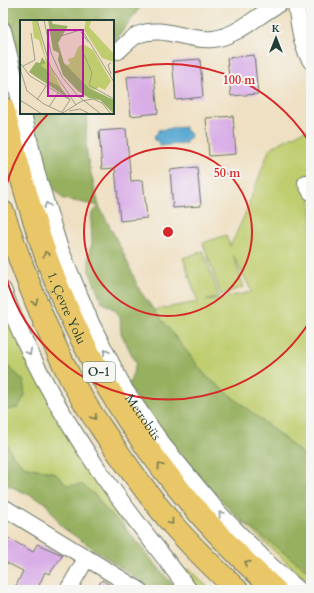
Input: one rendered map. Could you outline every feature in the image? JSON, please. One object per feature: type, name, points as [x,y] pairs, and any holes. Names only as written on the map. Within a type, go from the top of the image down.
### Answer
[{"type":"highway","name":"1. Çevre Yolu","points":[[3,108],[28,202],[49,263],[77,330],[106,386],[126,419],[189,502],[229,546],[275,590]]},
{"type":"highway","name":"1. Çevre Yolu","points":[[3,212],[39,312],[70,377],[84,401],[143,488],[174,526],[237,590]]},
{"type":"street","points":[[118,50],[136,35],[159,31],[190,38],[212,39],[234,33],[280,3]]},
{"type":"street","points":[[298,4],[311,24]]},
{"type":"street","points":[[298,4],[302,36],[311,62]]},
{"type":"street","points":[[3,30],[20,101]]},
{"type":"street","name":"Metrobüs","points":[[23,114],[37,174],[59,246],[91,323],[125,390],[163,445],[219,513],[270,565],[299,590]]},
{"type":"street","points":[[3,290],[25,344],[50,393],[120,500],[190,590]]},
{"type":"street","points":[[3,507],[139,590]]},
{"type":"street","points":[[68,590],[86,559]]},
{"type":"green space","points":[[5,3],[143,3],[114,43],[114,20],[20,20],[20,72]]},
{"type":"green space","points":[[29,114],[87,114],[86,145],[88,161],[99,206],[63,199],[53,187],[46,174],[37,130]]},
{"type":"green space","points":[[311,127],[311,461],[206,376],[154,310],[198,302],[183,258],[203,251],[219,296],[205,301],[252,292],[233,255],[244,287],[221,295],[203,243],[226,235],[230,246],[243,219],[270,148]]},
{"type":"green space","points":[[99,206],[121,248],[140,291],[206,376],[311,461],[311,573],[232,512],[187,462],[138,402],[129,386],[136,363],[121,333],[120,317],[116,311],[102,302],[89,271],[89,252],[92,244],[92,213]]},
{"type":"green space","points":[[3,305],[127,530],[105,509],[96,496],[67,485],[55,473],[23,466],[12,454],[4,440],[3,410],[18,408],[23,380],[3,362]]},
{"type":"green space","points":[[3,362],[23,380],[25,395],[18,408],[3,410]]},
{"type":"green space","points":[[3,437],[12,454],[23,466],[55,473],[67,485],[83,485],[96,496],[105,509],[127,530],[177,590],[153,590],[62,527],[45,502],[3,483]]},
{"type":"green space","points":[[232,512],[311,573],[311,585]]},
{"type":"green space","points":[[188,569],[211,590],[199,590],[184,571]]},
{"type":"water","points":[[185,127],[185,131],[189,132],[191,135],[190,138],[186,140],[186,143],[160,146],[159,142],[155,140],[154,136],[158,130]]},
{"type":"building","points":[[254,55],[258,94],[231,96],[227,58]]},
{"type":"building","points":[[200,59],[203,97],[176,100],[172,61]]},
{"type":"building","points":[[154,75],[158,113],[131,116],[127,77]]},
{"type":"building","points":[[233,116],[236,154],[209,156],[206,118]]},
{"type":"building","points":[[126,129],[131,181],[143,180],[147,218],[120,221],[115,168],[102,169],[99,131]]},
{"type":"building","points":[[197,167],[201,206],[173,208],[170,170]]},
{"type":"building","points":[[3,535],[33,552],[37,544],[63,555],[49,574],[45,572],[37,590],[14,590],[23,571],[3,561]]},
{"type":"building","points":[[102,580],[118,590],[95,590]]}]
